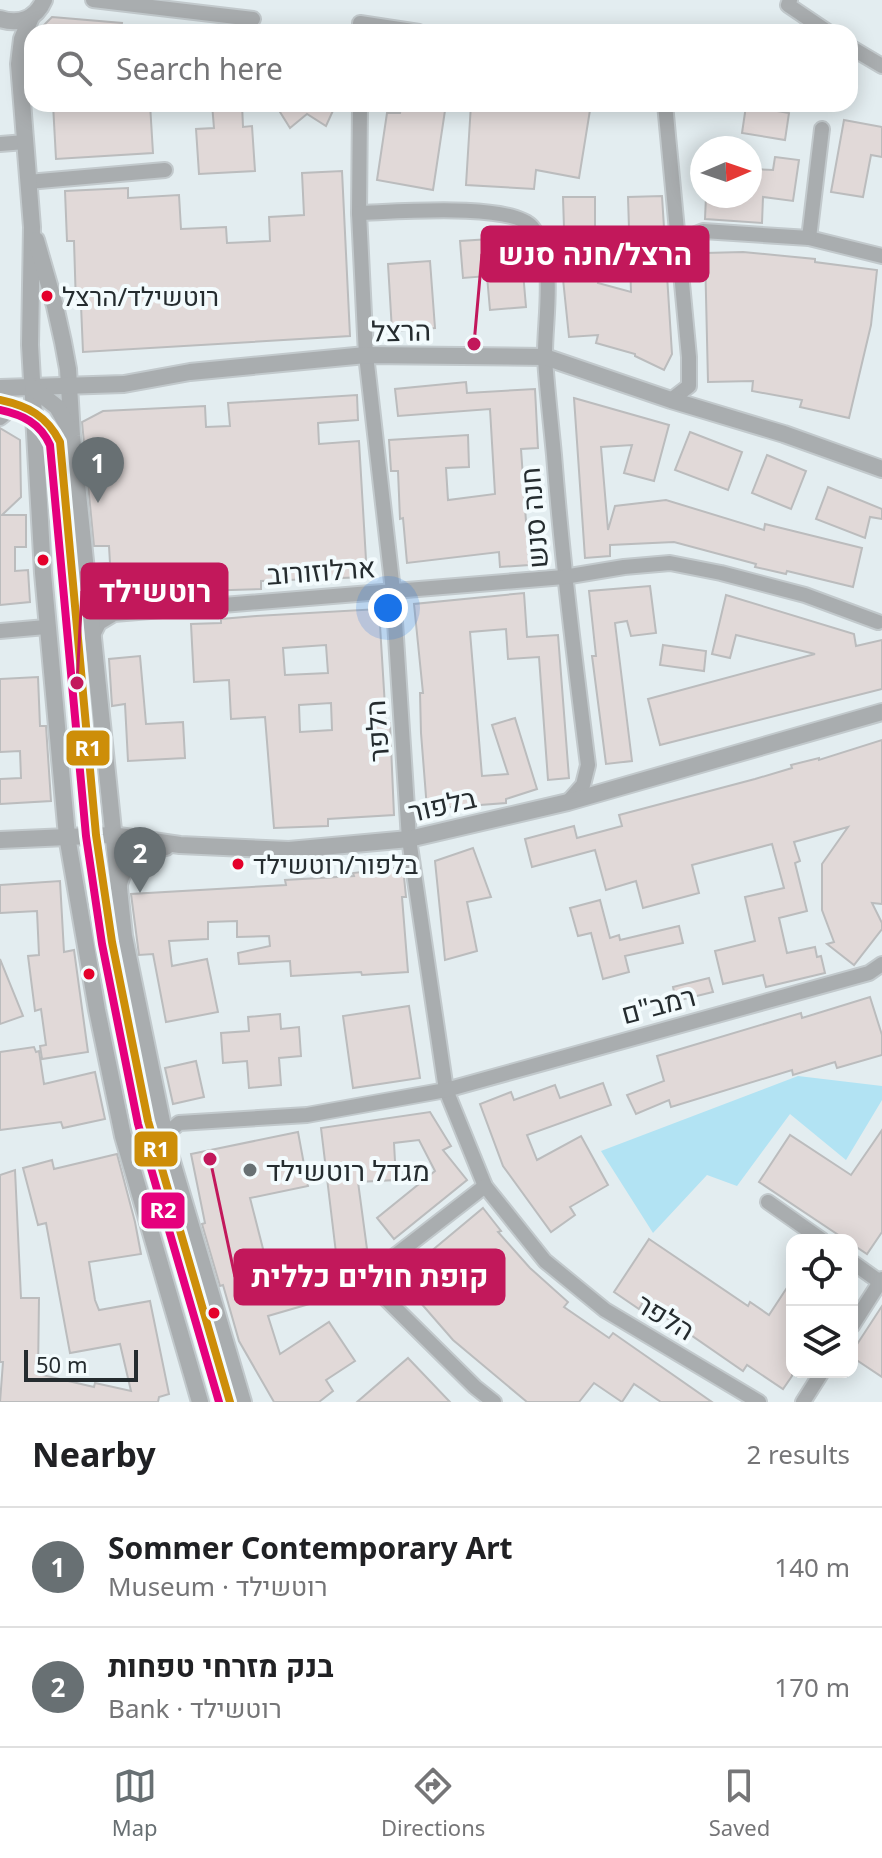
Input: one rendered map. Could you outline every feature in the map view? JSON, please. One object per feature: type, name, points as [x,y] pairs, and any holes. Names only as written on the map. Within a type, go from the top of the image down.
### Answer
[{"type":"street","points":[[28,24],[44,0]]},
{"type":"street","points":[[93,0],[253,19]]},
{"type":"street","points":[[790,0],[788,5],[816,24]]},
{"type":"street","points":[[0,20],[15,23],[31,17]]},
{"type":"street","points":[[0,20],[19,64]]},
{"type":"street","points":[[24,34],[19,64],[32,227],[30,329],[33,388],[46,627],[67,836],[97,1010],[123,1136],[200,1402]]},
{"type":"street","points":[[858,52],[882,66]]},
{"type":"street","name":"הלפר","points":[[360,112],[359,213],[366,355],[393,591],[409,839],[446,1090],[485,1186],[545,1261],[605,1310],[759,1402]]},
{"type":"street","points":[[666,112],[689,386],[671,400]]},
{"type":"street","points":[[809,238],[822,129]]},
{"type":"street","points":[[0,144],[25,142]]},
{"type":"street","points":[[28,182],[165,170]]},
{"type":"street","name":"חנה סנש","points":[[359,213],[488,211],[512,215],[531,225],[542,245],[547,266],[545,357],[564,577],[588,765],[583,785],[568,802]]},
{"type":"street","points":[[32,227],[55,306],[69,388],[118,890],[137,1005],[166,1141],[243,1402]]},
{"type":"street","points":[[678,241],[703,231],[809,238],[882,256]]},
{"type":"street","name":"הרצל","points":[[0,418],[5,414],[7,401],[0,390],[124,384],[190,372],[366,355],[545,357],[882,469]]},
{"type":"street","points":[[33,388],[57,407],[72,436]]},
{"type":"street","name":"ארלוזורוב","points":[[92,637],[99,623],[114,614],[564,577],[670,563],[805,595],[878,622]]},
{"type":"street","points":[[0,631],[46,627]]},
{"type":"street","name":"בלפור","points":[[0,840],[112,835],[180,845],[289,850],[409,839],[568,802],[882,712]]},
{"type":"street","points":[[118,890],[121,877],[134,859],[158,848],[180,845]]},
{"type":"street","name":"רמב\"ם","points":[[166,1141],[170,1131],[179,1123],[307,1115],[446,1090],[869,973],[882,964]]},
{"type":"street","points":[[869,973],[882,983]]},
{"type":"street","points":[[485,1186],[379,1268],[376,1289],[494,1402]]},
{"type":"street","points":[[768,1202],[813,1234]]},
{"type":"street","points":[[858,1266],[881,1281],[858,1317]]},
{"type":"street","points":[[803,1402],[818,1378]]},
{"type":"shaded area","points":[[798,1076],[882,1086],[882,1100],[846,1160],[790,1114],[737,1186],[707,1175],[653,1233],[601,1151]]},
{"type":"building","points":[[52,17],[122,23],[122,24],[45,24]]},
{"type":"building","points":[[53,112],[150,112],[153,153],[56,159]]},
{"type":"building","points":[[213,112],[242,112],[243,127],[252,126],[255,171],[199,174],[196,129],[214,128]]},
{"type":"building","points":[[280,112],[332,112],[326,126],[307,114],[290,128]]},
{"type":"building","points":[[445,112],[433,190],[377,180],[387,113]]},
{"type":"building","points":[[471,112],[590,112],[579,178],[536,170],[534,189],[466,185]]},
{"type":"building","points":[[745,112],[789,113],[785,140],[742,133]]},
{"type":"building","points":[[844,120],[882,127],[882,157],[871,155],[863,197],[831,192]]},
{"type":"building","points":[[775,157],[799,160],[793,201],[763,197],[762,223],[705,219],[705,208],[762,208],[762,170],[773,170]]},
{"type":"building","points":[[342,171],[350,336],[83,352],[81,305],[76,305],[74,241],[67,241],[65,191],[128,188],[128,198],[179,195],[181,229],[226,227],[227,243],[270,241],[269,217],[304,215],[302,173]]},
{"type":"building","points":[[662,196],[672,354],[664,370],[635,354],[596,343],[598,335],[569,337],[563,279],[599,276],[598,283],[631,292],[628,197]]},
{"type":"building","points":[[563,197],[595,197],[595,228],[564,228]]},
{"type":"building","points":[[520,237],[526,307],[490,310],[487,276],[463,278],[460,241]]},
{"type":"building","points":[[743,252],[815,259],[815,262],[877,270],[871,325],[849,418],[800,407],[802,400],[752,391],[753,381],[708,382],[705,253]]},
{"type":"building","points":[[430,261],[435,328],[392,331],[388,264]]},
{"type":"building","points":[[466,382],[467,393],[535,389],[538,448],[521,449],[529,565],[500,567],[499,552],[407,563],[403,518],[400,519],[398,471],[391,471],[389,440],[468,435],[469,467],[446,468],[448,500],[495,494],[490,409],[398,416],[395,389]]},
{"type":"building","points":[[357,395],[358,420],[318,423],[319,444],[359,441],[367,577],[261,581],[261,589],[99,594],[96,564],[110,563],[109,546],[94,546],[82,422],[103,411],[205,406],[206,427],[230,426],[228,403]]},
{"type":"building","points":[[574,398],[669,425],[654,481],[624,473],[632,445],[601,447],[608,530],[615,506],[666,500],[764,530],[765,524],[862,548],[853,587],[787,571],[786,574],[755,567],[756,564],[674,542],[610,545],[610,556],[585,558]]},
{"type":"building","points":[[0,428],[20,440],[21,497],[2,515],[26,515],[26,547],[15,547],[15,571],[28,570],[30,602],[0,605]]},
{"type":"building","points":[[690,432],[742,452],[728,490],[675,470]]},
{"type":"building","points":[[767,455],[806,471],[791,509],[752,493]]},
{"type":"building","points":[[828,487],[882,509],[882,519],[870,517],[865,538],[816,519]]},
{"type":"building","points":[[650,586],[656,633],[631,636],[627,621],[615,623],[632,761],[606,764],[592,656],[596,656],[589,591]]},
{"type":"building","points":[[524,593],[527,637],[558,635],[569,778],[548,780],[539,657],[508,659],[506,629],[470,632],[482,776],[508,774],[492,725],[515,718],[537,789],[506,799],[506,803],[427,809],[421,733],[420,693],[423,693],[414,604]]},
{"type":"building","points":[[726,595],[854,634],[856,646],[882,640],[882,689],[660,745],[648,699],[815,654],[736,635],[730,658],[712,654]]},
{"type":"building","points":[[379,609],[386,723],[390,723],[394,815],[328,819],[328,826],[274,828],[265,717],[231,719],[229,680],[194,682],[191,624],[221,623],[221,619]],"holes":[[[326,645],[328,673],[285,675],[283,648]],[[331,703],[332,730],[300,732],[299,705]]]},
{"type":"building","points":[[663,645],[706,651],[704,671],[660,665]]},
{"type":"building","points":[[140,656],[146,724],[183,722],[185,758],[128,761],[125,704],[112,706],[109,659]]},
{"type":"building","points":[[38,677],[40,726],[46,726],[51,801],[0,804],[0,779],[21,778],[20,751],[0,752],[0,679]]},
{"type":"building","points":[[882,740],[882,904],[872,903],[882,929],[854,965],[827,944],[834,942],[822,910],[822,864],[848,827],[794,842],[800,861],[795,863],[807,911],[779,918],[787,953],[815,947],[825,973],[766,987],[763,975],[723,984],[715,951],[755,941],[745,897],[784,888],[772,844],[692,865],[699,893],[643,908],[636,881],[606,890],[595,850],[532,867],[525,839],[574,826],[577,838],[622,826],[619,815],[755,779],[792,768],[791,765],[819,760]]},
{"type":"building","points":[[473,848],[491,897],[467,902],[477,951],[445,960],[435,861]]},
{"type":"building","points":[[403,867],[406,897],[402,897],[408,972],[291,976],[290,961],[239,964],[238,953],[270,946],[269,936],[237,937],[237,921],[208,922],[208,939],[169,941],[172,966],[207,959],[218,1012],[166,1022],[153,954],[139,955],[131,894],[286,885],[285,880],[354,876],[353,873]]},
{"type":"building","points":[[60,881],[64,952],[74,950],[88,1052],[42,1059],[40,1046],[46,1045],[41,1009],[35,1011],[28,956],[39,955],[37,911],[0,913],[0,885]]},
{"type":"building","points":[[600,900],[610,938],[619,935],[620,940],[679,926],[683,943],[625,956],[629,972],[603,979],[591,933],[578,936],[570,908]]},
{"type":"building","points":[[0,959],[23,1016],[0,1024]]},
{"type":"building","points":[[709,978],[713,992],[676,1001],[673,987]]},
{"type":"building","points":[[870,997],[882,1035],[882,1055],[837,1068],[835,1062],[793,1075],[792,1070],[671,1107],[669,1100],[636,1114],[627,1095],[664,1081],[657,1056],[801,1013],[802,1018]]},
{"type":"building","points":[[409,1006],[420,1078],[353,1088],[343,1016]]},
{"type":"building","points":[[280,1014],[281,1029],[299,1027],[301,1056],[279,1058],[281,1085],[249,1088],[247,1061],[223,1063],[221,1033],[249,1031],[248,1017]]},
{"type":"building","points":[[34,1047],[36,1052],[39,1051],[44,1084],[95,1072],[105,1119],[63,1128],[61,1122],[0,1130],[0,1052]]},
{"type":"building","points":[[196,1061],[204,1097],[173,1104],[165,1068]]},
{"type":"building","points":[[603,1083],[611,1105],[527,1135],[537,1160],[581,1136],[608,1185],[570,1207],[575,1215],[551,1232],[503,1166],[480,1104],[511,1092],[514,1100],[555,1085],[560,1098]]},
{"type":"building","points":[[430,1112],[451,1146],[443,1150],[467,1180],[394,1239],[377,1218],[435,1171],[419,1140],[394,1143],[396,1180],[358,1182],[367,1249],[336,1253],[321,1128]]},
{"type":"building","points":[[882,1130],[882,1232],[867,1254],[858,1248],[858,1234],[837,1234],[759,1182],[790,1135],[851,1175]]},
{"type":"building","points":[[298,1132],[308,1186],[250,1198],[272,1284],[335,1266],[347,1293],[268,1316],[280,1354],[329,1322],[355,1361],[326,1380],[333,1391],[319,1402],[274,1402],[239,1341],[223,1285],[220,1286],[202,1224],[205,1223],[191,1154]]},
{"type":"building","points":[[117,1154],[141,1254],[89,1262],[95,1300],[99,1310],[150,1301],[169,1394],[159,1397],[158,1402],[0,1402],[3,1362],[0,1362],[0,1175],[15,1170],[21,1298],[39,1298],[38,1374],[94,1387],[95,1383],[131,1391],[120,1344],[70,1353],[46,1223],[38,1225],[23,1168],[52,1160],[54,1169]]},
{"type":"building","points":[[483,1208],[501,1231],[498,1232],[530,1268],[568,1302],[564,1307],[609,1338],[613,1333],[712,1402],[661,1402],[634,1384],[622,1402],[594,1383],[579,1402],[527,1402],[453,1340],[399,1278]]},
{"type":"building","points":[[649,1239],[748,1306],[750,1302],[769,1315],[786,1289],[786,1378],[791,1378],[783,1389],[747,1365],[743,1371],[643,1302],[639,1309],[614,1292]]},
{"type":"building","points":[[882,1306],[882,1377],[858,1361],[858,1343]]},
{"type":"building","points":[[408,1358],[450,1402],[357,1402]]},
{"type":"transit line","name":"R1","points":[[0,400],[36,414],[49,425],[60,442],[96,835],[112,942],[148,1121],[230,1402]]},
{"type":"transit line","name":"R2","points":[[0,410],[30,421],[50,445],[86,836],[102,944],[138,1124],[219,1402]]},
{"type":"place","name":"רוטשילד/הרצל","points":[[47,296]]},
{"type":"place","name":"הרצל/חנה סנש","points":[[474,344]]},
{"type":"place","name":"Sommer Contemporary Art","points":[[98,503]]},
{"type":"place","name":"רוטשילד","points":[[77,683]]},
{"type":"place","name":"בלפור/רוטשילד","points":[[238,864]]},
{"type":"place","name":"בנק מזרחי טפחות","points":[[140,893]]},
{"type":"place","name":"קופת חולים כללית","points":[[210,1159]]},
{"type":"place","name":"מגדל רוטשילד","points":[[250,1170]]}]
